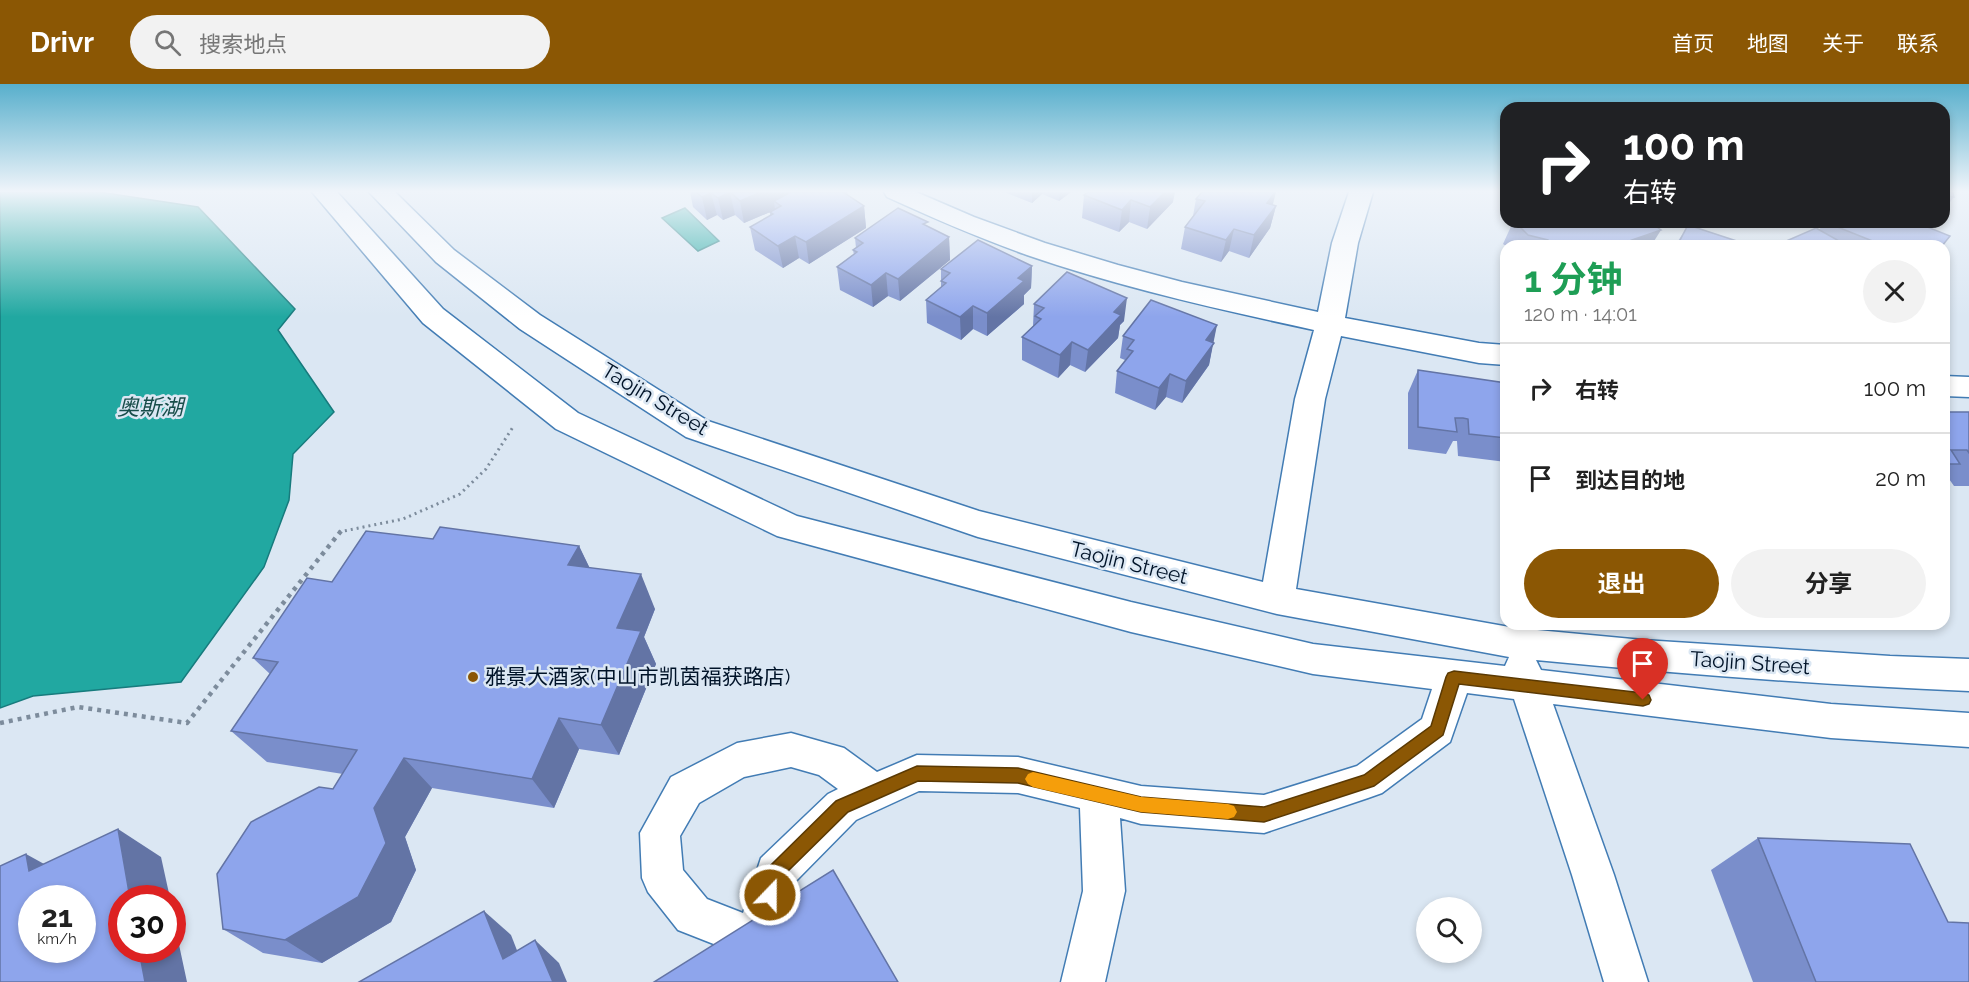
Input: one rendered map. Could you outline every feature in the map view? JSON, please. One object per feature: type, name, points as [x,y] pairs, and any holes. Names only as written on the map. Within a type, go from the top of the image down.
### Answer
[{"type":"street","points":[[361,234],[433,316],[567,421],[789,527],[1131,617],[1313,659],[1831,721],[1969,730]]},
{"type":"street","name":"Taojin Street","points":[[423,234],[445,256],[530,322],[697,429],[978,524],[1277,600],[1515,643],[1655,656],[1969,675]]},
{"type":"street","points":[[996,234],[1092,266],[1203,298],[1479,353],[1500,355]]},
{"type":"street","points":[[1277,600],[1310,399],[1330,324],[1348,234]]},
{"type":"street","points":[[1950,386],[1969,387]]},
{"type":"street","points":[[1515,643],[1526,686],[1593,875],[1626,982]]},
{"type":"street","points":[[873,793],[830,760],[791,750],[737,761],[685,790],[660,833],[663,878],[693,915],[757,940],[776,872],[842,807],[873,793],[917,773],[1018,775],[1141,805],[1264,814],[1368,780],[1437,730],[1454,677]]},
{"type":"street","points":[[1083,982],[1104,891],[1099,795]]},
{"type":"path","points":[[0,723],[78,707],[187,723],[340,531],[403,519],[460,494],[486,469],[517,419]]},
{"type":"water","name":"奥斯湖","points":[[0,234],[224,234],[295,309],[278,330],[334,412],[293,454],[289,500],[264,567],[181,682],[33,696],[0,708]]},
{"type":"water","points":[[679,234],[712,234],[719,241],[698,251]]},
{"type":"building","points":[[760,234],[819,234],[806,242],[795,236],[778,246]]},
{"type":"building","points":[[861,234],[943,234],[949,237],[898,279],[886,273],[871,285],[837,267],[857,252],[853,250],[863,243],[855,238]]},
{"type":"building","points":[[1207,234],[1230,234],[1226,240]]},
{"type":"building","points":[[1650,234],[1632,240],[1548,240],[1528,235]]},
{"type":"building","points":[[1683,234],[1715,234],[1734,240],[1680,240]]},
{"type":"building","points":[[1803,234],[1827,234],[1837,240],[1789,240]]},
{"type":"building","points":[[1855,234],[1945,234],[1950,236],[1947,240],[1870,240]]},
{"type":"building","points":[[978,240],[1032,266],[1018,278],[1024,281],[987,313],[973,306],[960,317],[926,300],[946,283],[941,281],[950,273],[941,269]]},
{"type":"building","points":[[1067,272],[1127,298],[1114,312],[1121,315],[1088,350],[1072,342],[1060,355],[1022,337],[1041,319],[1035,316],[1044,308],[1034,304]]},
{"type":"building","points":[[1151,300],[1217,325],[1206,340],[1214,343],[1186,381],[1170,374],[1159,388],[1117,371],[1133,351],[1127,349],[1134,340],[1123,336]]},
{"type":"building","points":[[1418,370],[1500,382],[1500,437],[1469,434],[1468,419],[1463,418],[1455,418],[1457,432],[1418,427]]},
{"type":"building","points":[[1950,412],[1969,412],[1969,453],[1967,450],[1951,450],[1960,464],[1950,464]]},
{"type":"building","points":[[440,527],[579,546],[568,565],[641,574],[617,628],[641,631],[601,725],[559,718],[532,779],[404,758],[374,808],[386,843],[358,897],[285,940],[223,929],[217,874],[251,822],[319,787],[333,789],[357,750],[231,731],[278,662],[253,658],[307,578],[332,582],[366,531],[433,539]]},
{"type":"building","points":[[118,829],[128,885],[108,885],[108,963],[141,963],[145,982],[0,982],[0,866],[26,854],[29,871]]},
{"type":"building","points":[[1758,838],[1910,844],[1948,922],[1969,923],[1969,982],[1816,982]]},
{"type":"building","points":[[833,870],[898,982],[654,982]]},
{"type":"building","points":[[484,911],[503,959],[535,940],[553,982],[359,982]]},
{"type":"slow traffic","points":[[1033,779],[1141,805],[1228,812]]},
{"type":"place","name":"雅景大酒家(中山市凯茵福获路店)","points":[[473,677]]},
{"type":"route","points":[[770,895],[776,872],[842,807],[917,773],[1018,775],[1141,805],[1264,814],[1368,780],[1437,730],[1454,677],[1643,700]]}]
